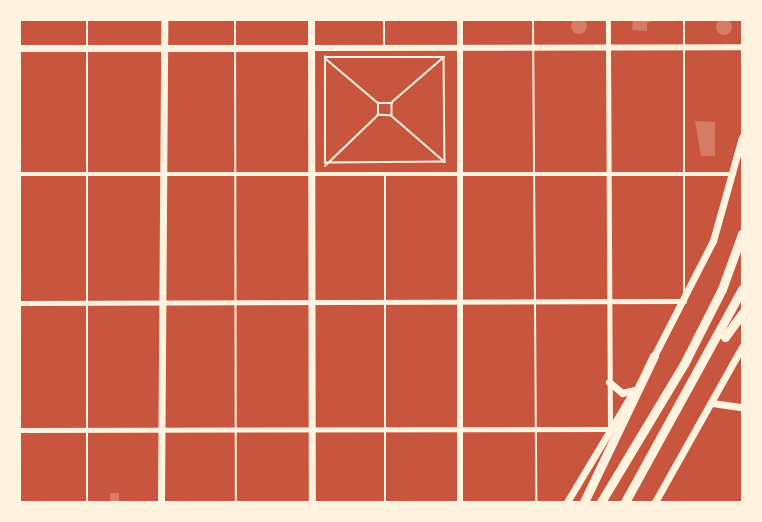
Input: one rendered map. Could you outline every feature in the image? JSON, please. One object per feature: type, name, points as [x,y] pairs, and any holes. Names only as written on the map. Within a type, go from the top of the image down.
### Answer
[{"type":"highway","points":[[601,502],[684,364],[722,289],[742,234]]},
{"type":"highway","points":[[625,502],[701,370],[742,289]]},
{"type":"highway","points":[[701,370],[742,314]]},
{"type":"highway","points":[[584,502],[654,356]]},
{"type":"main road","points":[[162,502],[164,20]]},
{"type":"main road","points":[[311,20],[312,502]]},
{"type":"main road","points":[[20,48],[311,48]]},
{"type":"main road","points":[[567,502],[654,356],[713,242],[734,174],[742,137]]},
{"type":"main road","points":[[655,502],[742,347]]},
{"type":"main road","points":[[609,382],[622,393],[634,390]]},
{"type":"main road","points":[[712,403],[742,407]]},
{"type":"street","points":[[459,20],[460,502]]},
{"type":"street","points":[[20,430],[610,429],[608,20]]},
{"type":"street","points":[[311,48],[742,47]]},
{"type":"street","points":[[20,174],[734,174]]},
{"type":"street","points":[[20,303],[684,301]]},
{"type":"lane","points":[[87,20],[87,502]]},
{"type":"lane","points":[[235,20],[236,502]]},
{"type":"lane","points":[[384,20],[384,48]]},
{"type":"lane","points":[[533,20],[536,502]]},
{"type":"lane","points":[[684,20],[682,174],[684,301]]},
{"type":"lane","points":[[385,174],[386,502]]},
{"type":"path","points":[[325,57],[444,57]]},
{"type":"path","points":[[325,57],[378,103],[392,103],[444,57]]},
{"type":"path","points":[[325,57],[325,167]]},
{"type":"path","points":[[444,57],[445,162]]},
{"type":"path","points":[[378,103],[378,116]]},
{"type":"path","points":[[392,103],[392,116]]},
{"type":"path","points":[[325,163],[378,116],[392,116],[445,162]]},
{"type":"path","points":[[325,163],[445,162]]},
{"type":"building","points":[[579,18],[587,26],[579,34],[571,26]]},
{"type":"building","points":[[724,19],[732,27],[724,35],[716,27]]},
{"type":"building","points":[[655,20],[647,23],[647,31],[632,30],[633,21]]},
{"type":"building","points":[[695,121],[715,122],[715,156],[701,156]]},
{"type":"building","points":[[110,493],[119,493],[119,502],[110,502]]}]
